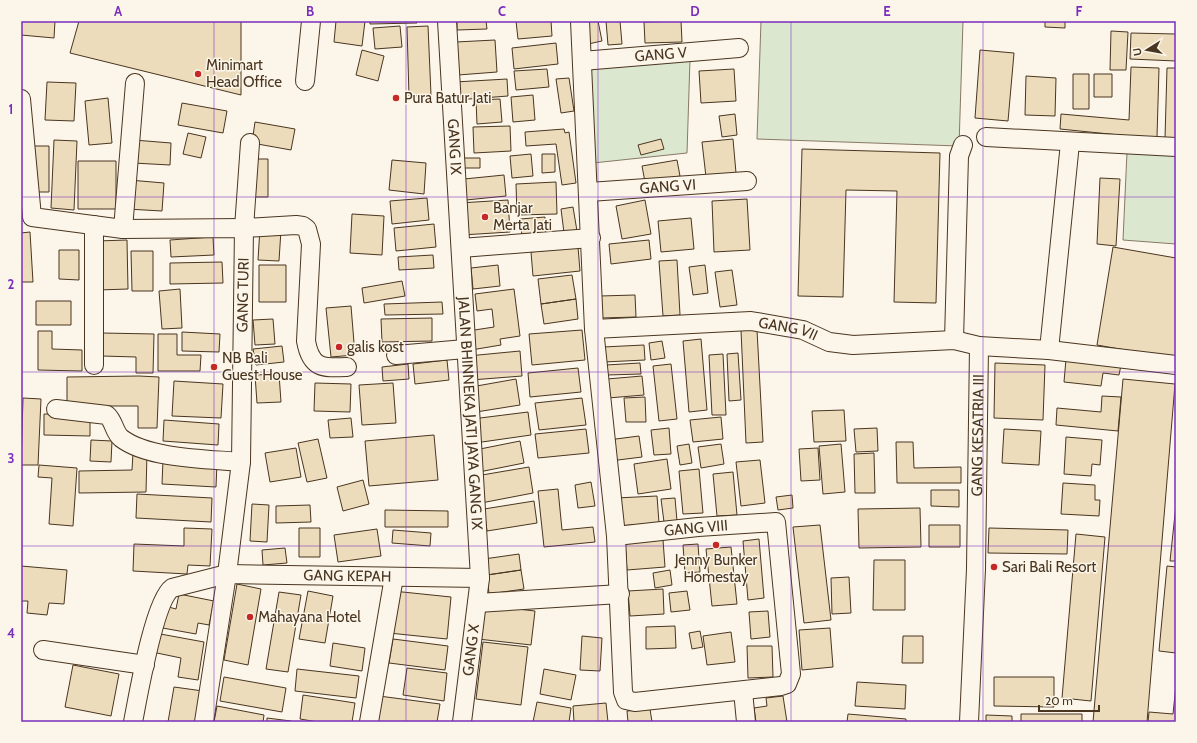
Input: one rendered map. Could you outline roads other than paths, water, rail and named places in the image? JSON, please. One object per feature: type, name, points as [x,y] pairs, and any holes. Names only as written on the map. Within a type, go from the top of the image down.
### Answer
[{"type":"street","points":[[305,81],[311,21]]},
{"type":"street","name":"GANG IX","points":[[447,21],[451,112],[461,248]]},
{"type":"street","points":[[580,21],[589,192],[594,329],[616,536],[620,594],[623,692],[626,700],[635,702],[743,691],[746,722]]},
{"type":"street","name":"GANG V","points":[[582,61],[739,48]]},
{"type":"street","points":[[123,229],[136,83]]},
{"type":"street","points":[[21,99],[32,217],[123,229],[303,226],[307,229],[310,244],[306,342],[309,355],[315,363],[326,367],[347,367]]},
{"type":"street","points":[[986,137],[1070,143],[1176,147]]},
{"type":"street","name":"GANG TURI","points":[[204,722],[227,574],[241,462],[244,228],[250,143]]},
{"type":"street","points":[[1049,350],[1070,143]]},
{"type":"street","points":[[954,340],[959,156],[963,145]]},
{"type":"street","name":"GANG VI","points":[[589,192],[746,181]]},
{"type":"street","points":[[94,225],[94,365]]},
{"type":"street","points":[[461,248],[591,238]]},
{"type":"street","name":"JALAN BHINNEKA JATI JAYA GANG IX","points":[[461,248],[480,578]]},
{"type":"street","name":"GANG VII","points":[[594,329],[751,321],[803,330],[829,342],[853,346],[954,340],[979,346]]},
{"type":"street","points":[[979,346],[1049,350],[1176,365]]},
{"type":"street","name":"GANG KESATRIA III","points":[[969,722],[976,570],[979,346]]},
{"type":"street","points":[[396,355],[466,349]]},
{"type":"street","points":[[56,409],[107,415],[112,420],[120,437],[131,444],[154,453],[241,462]]},
{"type":"street","name":"GANG VIII","points":[[616,536],[698,527],[776,522],[791,674],[787,684],[782,686],[743,691]]},
{"type":"street","name":"GANG KEPAH","points":[[145,665],[161,606],[168,591],[172,588],[227,574],[394,577],[369,722]]},
{"type":"street","points":[[394,577],[480,578]]},
{"type":"street","name":"GANG X","points":[[462,722],[480,578]]},
{"type":"street","points":[[477,603],[620,594]]},
{"type":"street","points":[[43,650],[145,665],[133,722]]},
{"type":"place","name":"Minimart Head Office","points":[[198,74]]},
{"type":"place","name":"Pura Batur Jati","points":[[396,98]]},
{"type":"place","name":"Banjar Merta Jati","points":[[485,217]]},
{"type":"place","name":"galis kost","points":[[339,347]]},
{"type":"place","name":"NB Bali Guest House","points":[[214,367]]},
{"type":"place","name":"Jenny Bunker Homestay","points":[[716,545]]},
{"type":"place","name":"Sari Bali Resort","points":[[994,567]]},
{"type":"place","name":"Mahayana Hotel","points":[[250,617]]}]
